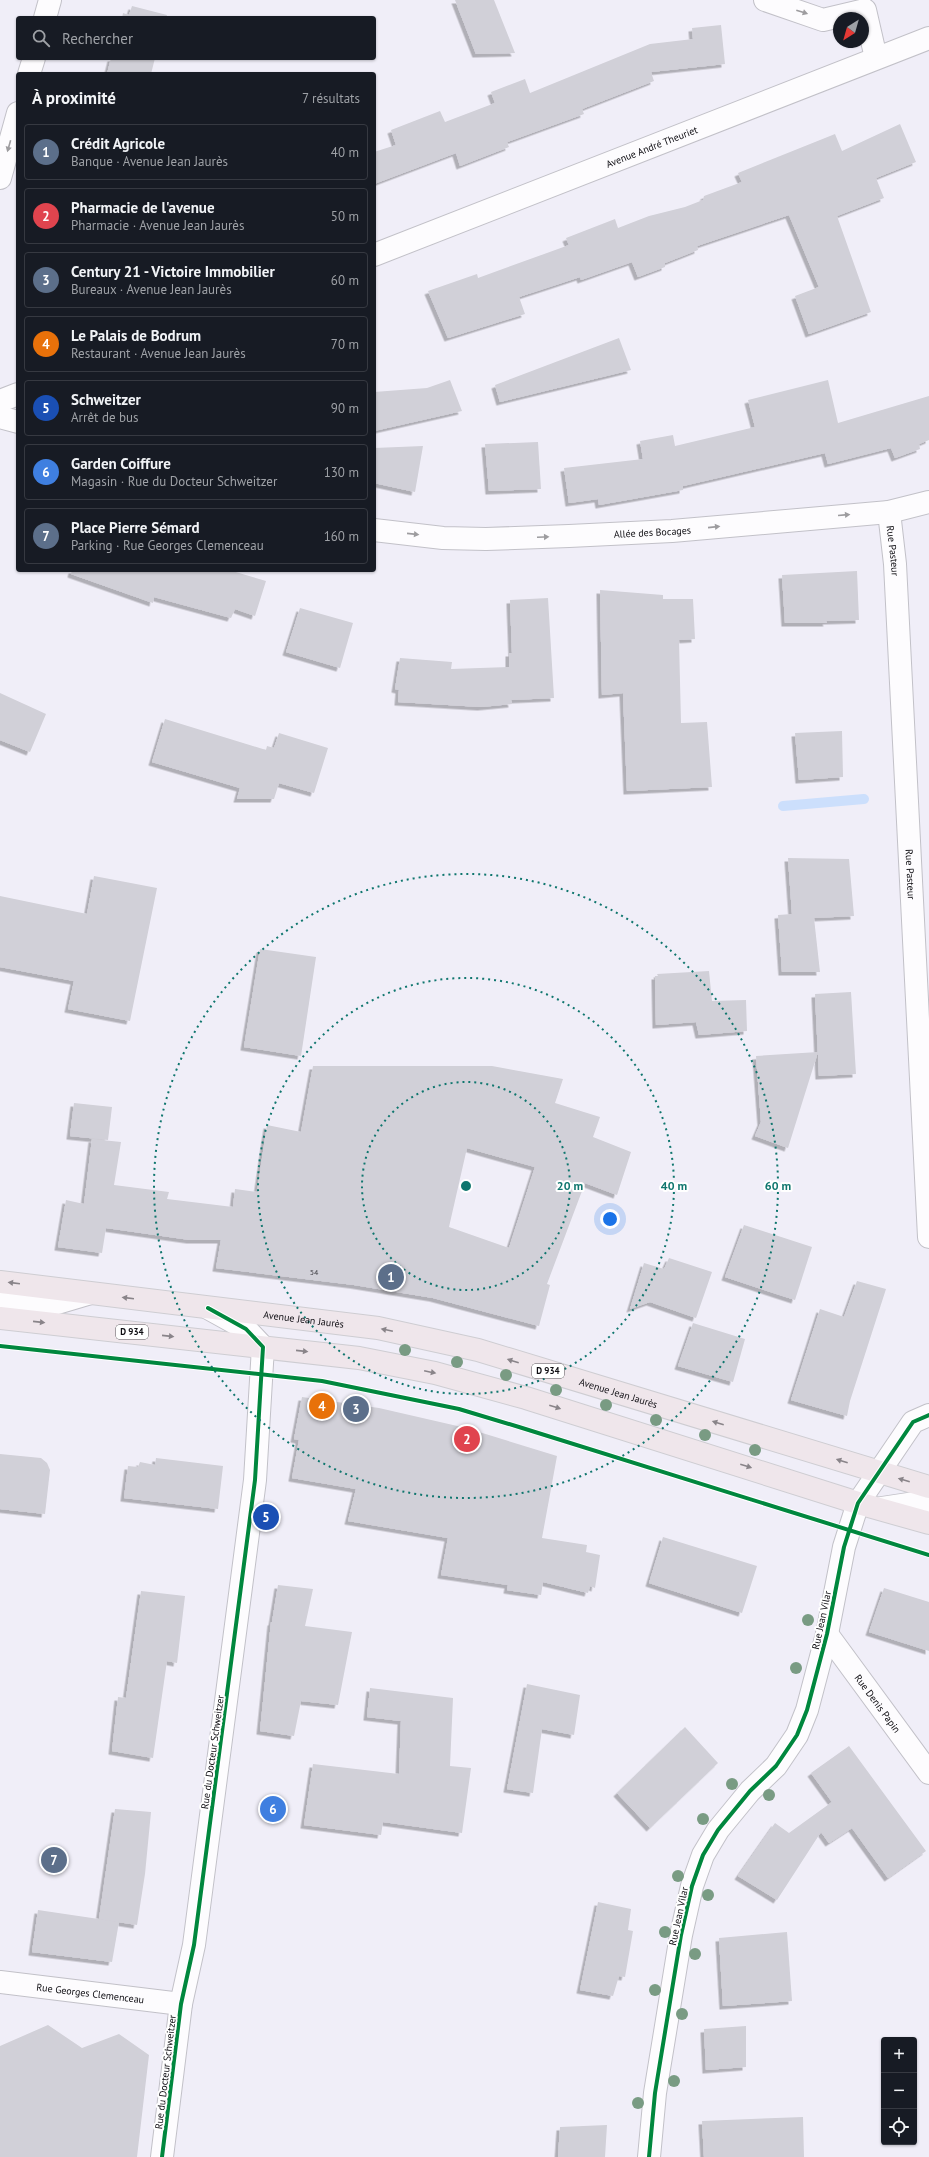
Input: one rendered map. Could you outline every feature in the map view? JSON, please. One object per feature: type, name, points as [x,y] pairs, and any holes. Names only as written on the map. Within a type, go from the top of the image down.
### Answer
[{"type":"main road","name":"Avenue Jean Jaurès","points":[[0,1282],[378,1328],[431,1339],[478,1350],[879,1474],[929,1488]]},
{"type":"main road","name":"D 934","points":[[0,1318],[359,1358],[435,1373],[526,1398],[858,1503],[882,1508],[929,1523]]},
{"type":"street","points":[[46,16],[50,0]]},
{"type":"street","points":[[765,0],[823,20],[864,5],[876,58]]},
{"type":"street","name":"Avenue André Theuriet","points":[[376,254],[929,38]]},
{"type":"street","points":[[30,72],[33,60]]},
{"type":"street","points":[[0,178],[16,120]]},
{"type":"street","points":[[0,401],[16,395]]},
{"type":"street","points":[[0,417],[16,421]]},
{"type":"street","name":"Allée des Bocages","points":[[376,530],[443,538],[486,539],[672,531],[888,512],[929,502]]},
{"type":"street","name":"Rue Pasteur","points":[[888,512],[895,564],[929,1237]]},
{"type":"street","name":"Avenue Jean Jaurès","points":[[208,1308],[246,1329],[263,1347]]},
{"type":"street","name":"Rue du Docteur Schweitzer","points":[[162,2157],[181,2004],[194,1945],[246,1554],[255,1480],[263,1347]]},
{"type":"street","name":"Rue Jean Vilar","points":[[648,2157],[654,2093],[681,1935],[692,1886],[703,1855],[718,1830],[750,1791],[776,1766],[797,1735],[807,1710],[827,1634],[844,1546],[858,1503],[914,1422],[929,1415]]},
{"type":"street","points":[[882,1508],[915,1503],[929,1507]]},
{"type":"street","name":"Rue Denis Papin","points":[[827,1634],[929,1774]]},
{"type":"street","name":"Rue Georges Clemenceau","points":[[0,1982],[181,2004]]},
{"type":"lane","points":[[0,1300],[56,1305],[94,1294]]},
{"type":"building","points":[[455,0],[494,0],[515,53],[476,54]]},
{"type":"building","points":[[132,6],[167,15],[122,16],[123,13],[129,15]]},
{"type":"building","points":[[721,25],[725,64],[651,72],[654,81],[582,109],[584,114],[507,142],[509,147],[460,166],[456,153],[376,183],[376,151],[396,145],[391,130],[440,111],[445,122],[495,103],[491,92],[525,79],[530,93],[650,44],[693,39],[692,28]]},
{"type":"building","points":[[110,60],[154,60],[152,72],[108,72]]},
{"type":"building","points":[[900,124],[916,162],[876,178],[884,198],[837,216],[871,312],[809,334],[795,296],[819,287],[789,215],[697,246],[698,250],[665,263],[665,267],[638,277],[632,262],[581,280],[580,277],[519,297],[525,314],[448,338],[428,291],[477,274],[478,278],[569,245],[566,238],[615,219],[618,228],[649,216],[685,207],[703,200],[704,196],[742,182],[738,173],[835,134],[842,151]]},
{"type":"building","points":[[619,338],[631,370],[500,402],[495,385]]},
{"type":"building","points":[[450,380],[462,411],[376,431],[376,392],[427,388]]},
{"type":"building","points":[[828,380],[838,423],[929,396],[929,440],[919,444],[920,449],[895,458],[891,448],[828,464],[825,453],[683,486],[683,490],[599,505],[598,499],[569,503],[564,468],[643,459],[640,441],[673,435],[675,446],[755,427],[748,400]]},
{"type":"building","points":[[538,442],[541,489],[489,491],[485,444]]},
{"type":"building","points":[[423,446],[415,492],[376,483],[376,448]]},
{"type":"building","points":[[857,571],[859,620],[826,621],[827,623],[785,623],[782,575]]},
{"type":"building","points":[[72,572],[236,572],[266,581],[255,616],[235,609],[231,618],[154,597],[153,603],[71,574]]},
{"type":"building","points":[[600,590],[663,595],[663,599],[693,599],[695,639],[679,640],[681,723],[707,722],[712,787],[627,791],[623,693],[602,695]]},
{"type":"building","points":[[548,598],[554,698],[511,700],[512,704],[481,707],[398,702],[399,690],[395,689],[400,658],[452,662],[451,669],[509,667],[509,653],[512,653],[510,600]]},
{"type":"building","points":[[300,608],[353,623],[340,668],[286,652]]},
{"type":"building","points":[[0,693],[46,714],[30,752],[0,740]]},
{"type":"building","points":[[165,719],[266,750],[267,746],[274,748],[279,733],[328,748],[314,793],[279,783],[274,799],[237,799],[240,788],[152,762]]},
{"type":"building","points":[[842,731],[843,777],[799,780],[795,733]]},
{"type":"building","points":[[788,858],[849,859],[854,916],[814,918],[820,972],[782,972],[778,915],[792,914]]},
{"type":"building","points":[[94,876],[157,888],[130,1021],[68,1009],[74,981],[0,967],[0,896],[87,914]]},
{"type":"building","points":[[260,949],[316,957],[301,1056],[244,1047]]},
{"type":"building","points":[[709,971],[712,1001],[746,1000],[747,1031],[699,1035],[696,1022],[656,1025],[655,976],[658,976],[657,974]]},
{"type":"building","points":[[851,992],[856,1074],[819,1076],[815,994]]},
{"type":"building","points":[[818,1052],[788,1148],[755,1136],[761,1122],[756,1056]]},
{"type":"building","points":[[313,1066],[492,1066],[563,1079],[555,1103],[600,1117],[593,1137],[631,1152],[617,1195],[585,1183],[547,1284],[550,1285],[539,1326],[433,1298],[354,1285],[216,1268],[221,1240],[190,1240],[106,1228],[102,1253],[58,1247],[66,1200],[84,1204],[92,1139],[121,1142],[114,1185],[169,1192],[167,1199],[233,1207],[235,1189],[257,1192],[267,1125],[301,1132]],"holes":[[[467,1148],[535,1167],[509,1248],[449,1227]]]},
{"type":"building","points":[[74,1103],[112,1107],[108,1140],[70,1136]]},
{"type":"building","points":[[744,1225],[812,1247],[795,1300],[725,1277]]},
{"type":"building","points":[[669,1258],[712,1272],[696,1318],[650,1302],[630,1309],[644,1263],[664,1269]]},
{"type":"building","points":[[857,1281],[886,1289],[850,1401],[847,1416],[791,1400],[820,1309],[844,1317]]},
{"type":"building","points":[[693,1323],[745,1339],[733,1382],[678,1366]]},
{"type":"building","points":[[302,1397],[379,1408],[466,1428],[557,1456],[542,1538],[587,1545],[586,1552],[600,1555],[595,1588],[590,1586],[588,1593],[543,1582],[541,1595],[507,1590],[508,1585],[441,1575],[448,1538],[348,1521],[356,1489],[292,1478],[299,1440],[294,1439]]},
{"type":"building","points":[[0,1454],[41,1458],[47,1463],[50,1470],[45,1514],[0,1509]]},
{"type":"building","points":[[156,1458],[223,1466],[218,1509],[124,1498],[128,1466],[138,1467],[140,1462],[155,1465]]},
{"type":"building","points":[[663,1537],[757,1566],[742,1613],[649,1583]]},
{"type":"building","points":[[278,1585],[313,1589],[305,1626],[352,1632],[338,1705],[301,1701],[294,1736],[260,1731],[271,1622]]},
{"type":"building","points":[[884,1588],[929,1602],[929,1651],[869,1632]]},
{"type":"building","points":[[141,1591],[185,1596],[177,1663],[167,1661],[153,1758],[112,1751],[118,1697],[126,1698]]},
{"type":"building","points":[[527,1684],[580,1695],[574,1735],[542,1729],[533,1793],[507,1789]]},
{"type":"building","points":[[370,1688],[453,1698],[450,1766],[471,1768],[462,1833],[383,1822],[381,1835],[304,1825],[313,1764],[399,1774],[401,1721],[367,1717]]},
{"type":"building","points":[[685,1727],[718,1763],[650,1828],[617,1793]]},
{"type":"building","points":[[849,1746],[926,1851],[888,1878],[852,1828],[829,1843],[821,1832],[777,1900],[738,1876],[775,1823],[789,1833],[832,1802],[811,1773]]},
{"type":"building","points":[[115,1809],[151,1812],[145,1874],[137,1925],[99,1919]]},
{"type":"building","points":[[598,1902],[631,1909],[628,1930],[633,1931],[625,1977],[619,1976],[613,1996],[580,1990]]},
{"type":"building","points":[[38,1910],[119,1922],[112,1962],[32,1952]]},
{"type":"building","points":[[787,1932],[792,2001],[723,2006],[719,1938]]},
{"type":"building","points":[[48,2025],[82,2048],[119,2034],[149,2055],[137,2157],[0,2157],[0,2046]]},
{"type":"building","points":[[746,2026],[746,2067],[706,2070],[704,2029]]},
{"type":"building","points":[[803,2117],[804,2157],[704,2157],[702,2121]]},
{"type":"building","points":[[607,2125],[605,2157],[558,2157],[560,2127]]},
{"type":"waterway","points":[[783,806],[864,799]]},
{"type":"cycle path","points":[[162,2157],[181,2004],[194,1945],[255,1480],[263,1347],[246,1329],[208,1308]]},
{"type":"cycle path","points":[[0,1346],[322,1381],[459,1409],[929,1555]]},
{"type":"cycle path","points":[[649,2157],[655,2093],[681,1935],[692,1886],[703,1855],[718,1830],[750,1791],[776,1766],[797,1735],[807,1710],[827,1634],[844,1547],[858,1503],[913,1422],[929,1415]]},
{"type":"place","name":"Crédit Agricole","points":[[391,1277]]},
{"type":"place","name":"Le Palais de Bodrum","points":[[322,1406]]},
{"type":"place","name":"Century 21 - Victoire Immobilier","points":[[356,1409]]},
{"type":"place","name":"Pharmacie de l'avenue","points":[[467,1439]]},
{"type":"place","name":"Schweitzer","points":[[266,1517]]},
{"type":"place","name":"Garden Coiffure","points":[[273,1809]]},
{"type":"place","name":"Place Pierre Sémard","points":[[54,1860]]}]
